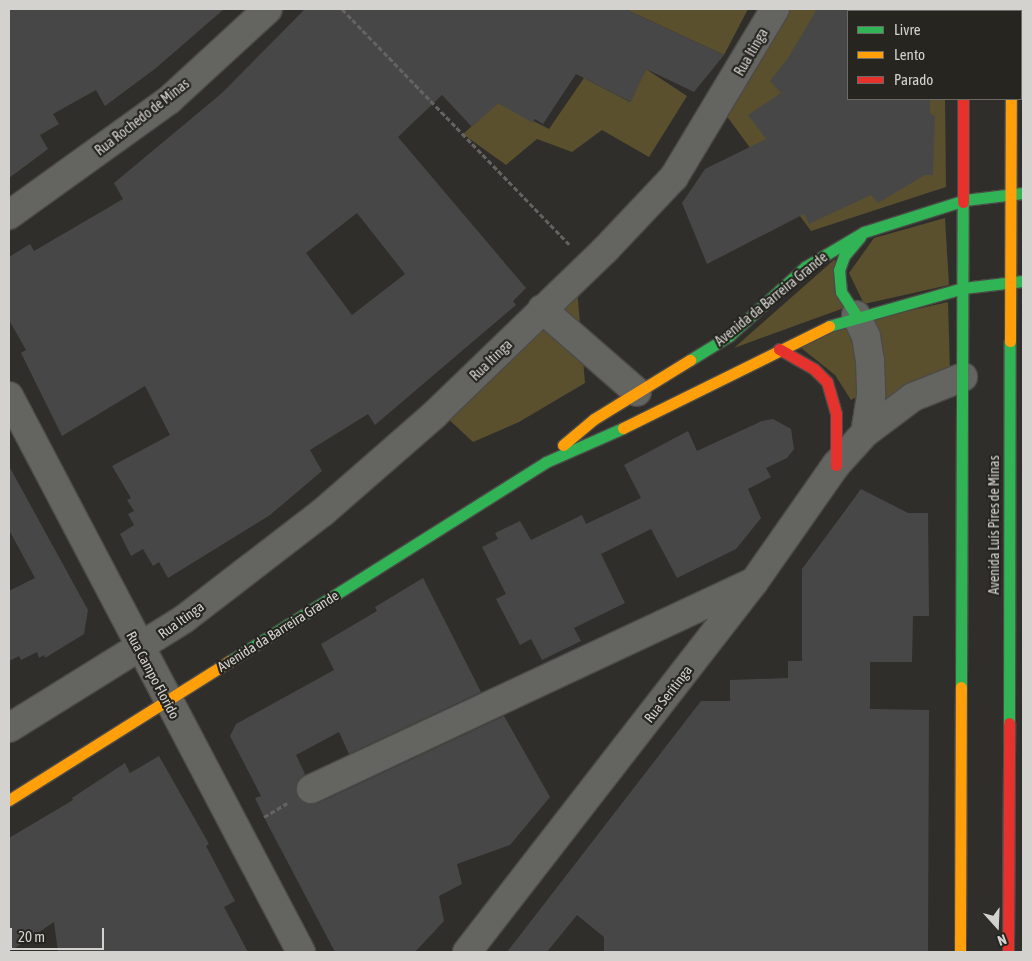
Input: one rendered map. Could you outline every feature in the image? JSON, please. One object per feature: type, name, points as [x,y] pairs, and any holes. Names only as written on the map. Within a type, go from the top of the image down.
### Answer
[{"type":"main road","points":[[960,952],[965,200],[963,100]]},
{"type":"main road","name":"Avenida Luís Pires de Minas","points":[[1008,952],[1016,733],[1016,541],[1009,194],[1011,100]]},
{"type":"main road","name":"Avenida da Barreira Grande","points":[[546,462],[571,436],[637,392],[729,336],[805,267],[864,232],[965,200],[1023,193]]},
{"type":"main road","points":[[856,315],[841,292],[839,270],[844,256],[864,232]]},
{"type":"main road","name":"Avenida da Barreira Grande","points":[[9,800],[546,462],[587,445],[779,349],[856,315],[963,288],[1023,281]]},
{"type":"main road","points":[[779,349],[814,369],[827,382],[836,414],[836,465]]},
{"type":"street","name":"Rua Rochedo de Minas","points":[[9,215],[169,100],[268,9]]},
{"type":"street","name":"Rua Itinga","points":[[140,648],[184,619],[323,512],[434,415],[588,264],[674,177],[775,9]]},
{"type":"street","points":[[542,309],[637,392]]},
{"type":"street","points":[[856,315],[866,336],[870,360],[871,396],[865,433]]},
{"type":"street","name":"Rua Seritinga","points":[[467,952],[754,582],[836,465],[865,433],[913,397],[963,377]]},
{"type":"street","name":"Rua Campo Florido","points":[[9,396],[300,952]]},
{"type":"street","points":[[311,789],[754,582]]},
{"type":"street","points":[[9,728],[140,648]]},
{"type":"path","points":[[342,9],[588,264]]},
{"type":"path","points":[[237,832],[311,789]]},
{"type":"shaded area","points":[[625,9],[748,9],[724,55]]},
{"type":"shaded area","points":[[790,9],[943,9],[847,10],[847,100],[945,100],[946,187],[811,231],[726,115]]},
{"type":"shaded area","points":[[646,69],[687,96],[649,157],[602,130],[572,152],[537,139],[506,165],[463,134],[498,103],[549,129],[584,78],[630,102]]},
{"type":"shaded area","points":[[945,218],[949,285],[864,304],[849,273],[874,238]]},
{"type":"shaded area","points":[[835,259],[844,308],[734,348]]},
{"type":"shaded area","points":[[577,288],[585,383],[519,422],[473,442],[444,415]]},
{"type":"shaded area","points":[[948,302],[950,372],[875,410],[873,319]]},
{"type":"shaded area","points":[[845,319],[861,341],[863,393],[851,400],[835,375],[800,347]]},
{"type":"building","points":[[9,9],[224,9],[156,68],[105,106],[96,90],[53,114],[59,124],[40,135],[48,149],[9,178]]},
{"type":"building","points":[[305,9],[625,9],[724,55],[694,92],[646,69],[631,102],[576,74],[543,124],[535,119],[533,123],[498,103],[472,127],[442,95],[398,137],[526,288],[513,301],[516,305],[375,425],[368,414],[310,450],[322,471],[270,515],[168,578],[159,562],[153,566],[143,549],[131,556],[120,534],[134,525],[128,514],[134,511],[127,500],[131,498],[112,466],[170,435],[145,386],[62,436],[21,353],[26,350],[9,320],[9,257],[30,244],[34,251],[123,199],[114,183],[222,93]],"holes":[[[357,213],[405,274],[352,315],[306,253]]]},
{"type":"building","points":[[817,9],[848,9],[847,100],[930,100],[930,113],[935,116],[933,175],[925,175],[878,203],[871,195],[809,224],[804,214],[707,264],[682,203],[705,169],[766,139],[748,115],[781,93],[770,81],[788,58]]},
{"type":"building","points":[[773,419],[791,429],[794,449],[787,458],[766,468],[771,477],[748,489],[761,518],[736,549],[677,578],[651,529],[601,554],[625,603],[574,628],[581,641],[542,660],[531,639],[520,645],[496,599],[506,594],[482,547],[498,539],[495,533],[520,521],[531,540],[582,515],[586,524],[641,498],[624,465],[688,431],[697,451],[762,421]]},
{"type":"building","points":[[9,466],[88,610],[84,634],[45,658],[44,655],[39,658],[37,652],[21,660],[19,656],[9,661],[9,591],[35,578],[9,530]]},
{"type":"building","points":[[861,489],[908,513],[928,513],[929,616],[913,616],[912,662],[870,662],[870,709],[929,710],[928,952],[604,952],[604,937],[577,915],[547,952],[507,952],[701,701],[730,701],[730,680],[788,678],[788,661],[802,661],[802,569]]},
{"type":"building","points":[[423,578],[481,692],[349,754],[339,732],[296,755],[305,774],[298,780],[297,796],[309,804],[318,803],[504,716],[550,797],[510,845],[457,864],[462,884],[439,896],[444,921],[415,952],[335,952],[267,823],[255,798],[261,796],[230,736],[236,724],[334,670],[321,644],[377,611],[375,607]]},
{"type":"building","points":[[159,756],[209,844],[206,846],[235,901],[224,907],[248,952],[58,952],[54,922],[9,952],[9,838],[73,800],[72,798],[125,763],[130,773]]},
{"type":"traffic: fast","points":[[690,360],[729,336],[805,267],[864,232],[965,200],[1023,193]]},
{"type":"traffic: fast","points":[[961,687],[963,202]]},
{"type":"traffic: fast","points":[[856,315],[841,292],[839,270],[844,256],[860,237]]},
{"type":"traffic: fast","points":[[829,326],[963,288],[1023,281]]},
{"type":"traffic: fast","points":[[1009,723],[1010,341]]},
{"type":"traffic: fast","points":[[230,661],[546,462],[623,428]]},
{"type":"traffic: slow","points":[[1010,341],[1011,100]]},
{"type":"traffic: slow","points":[[623,428],[829,326]]},
{"type":"traffic: slow","points":[[563,445],[594,419],[690,360]]},
{"type":"traffic: slow","points":[[9,800],[230,661]]},
{"type":"traffic: slow","points":[[960,952],[961,687]]},
{"type":"traffic: jam","points":[[963,100],[963,202]]},
{"type":"traffic: jam","points":[[779,349],[814,369],[827,382],[836,414],[836,465]]},
{"type":"traffic: jam","points":[[1008,952],[1009,723]]}]
